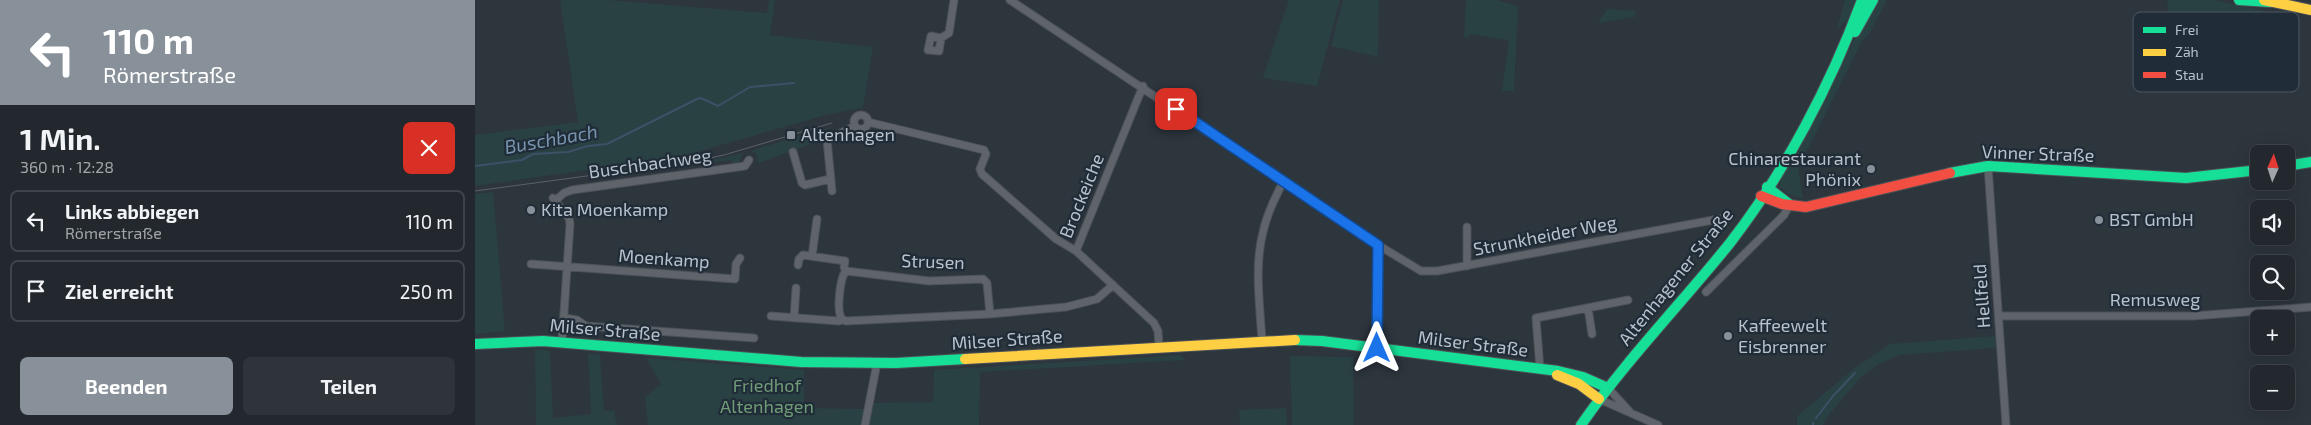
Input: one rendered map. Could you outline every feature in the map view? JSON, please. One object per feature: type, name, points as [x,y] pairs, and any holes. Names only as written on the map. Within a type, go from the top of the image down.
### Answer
[{"type":"main road","name":"Altenhagener Straße","points":[[1581,425],[1599,399],[1730,242],[1767,187],[1801,131],[1848,41],[1862,0]]},
{"type":"main road","name":"Altenhagener Straße","points":[[1848,41],[1855,32],[1868,0]]},
{"type":"main road","points":[[1855,32],[1873,0]]},
{"type":"main road","points":[[2239,0],[2277,3]]},
{"type":"main road","points":[[2264,0],[2311,10]]},
{"type":"main road","points":[[2295,165],[2311,162]]},
{"type":"main road","name":"Vinner Straße","points":[[1761,196],[1773,202],[1814,206],[1975,167],[1988,166],[2186,178],[2250,171]]},
{"type":"main road","points":[[1767,187],[1790,204]]},
{"type":"main road","name":"Milser Straße","points":[[475,344],[531,340],[801,362],[877,363],[1159,346],[1262,341],[1323,341],[1568,372],[1608,388]]},
{"type":"main road","name":"Milser Straße","points":[[1540,369],[1579,384],[1599,399]]},
{"type":"street","points":[[941,38],[949,33],[953,0]]},
{"type":"street","name":"Strunkheider Weg","points":[[1010,0],[1143,86],[1378,245],[1421,271],[1428,272],[1467,266],[1724,218]]},
{"type":"street","name":"Brockeiche","points":[[1143,86],[1076,251],[1154,323],[1158,332],[1159,346]]},
{"type":"street","points":[[832,191],[827,140],[855,126],[862,129],[866,126],[867,122],[865,116],[858,115],[854,120],[855,126]]},
{"type":"street","points":[[867,122],[984,150],[986,154],[980,169],[982,174],[1056,240],[1076,251]]},
{"type":"street","points":[[793,152],[802,183],[805,185],[831,179]]},
{"type":"street","name":"Buschbachweg","points":[[567,266],[570,221],[554,200],[564,193],[571,190],[745,166],[749,160]]},
{"type":"street","name":"Hellfeld","points":[[1988,166],[2006,425]]},
{"type":"street","points":[[1262,341],[1259,274],[1260,246],[1267,219],[1283,182]]},
{"type":"street","points":[[1706,292],[1784,215],[1790,204]]},
{"type":"street","points":[[812,256],[817,219]]},
{"type":"street","points":[[1467,227],[1467,266]]},
{"type":"street","points":[[1377,348],[1378,245]]},
{"type":"street","points":[[798,265],[799,259],[803,255],[845,261],[844,267],[846,271],[842,277],[839,312],[842,319]]},
{"type":"street","name":"Moenkamp","points":[[531,264],[735,279],[736,264],[740,258]]},
{"type":"street","points":[[562,342],[567,266]]},
{"type":"street","name":"Strusen","points":[[846,271],[929,281],[983,279],[987,283],[990,314]]},
{"type":"street","points":[[771,316],[850,321],[1041,310],[1097,299],[1113,285]]},
{"type":"street","points":[[795,318],[797,288]]},
{"type":"street","name":"Milser Straße","points":[[1540,369],[1537,318],[1628,300]]},
{"type":"street","name":"Remusweg","points":[[1999,316],[2193,316],[2311,307]]},
{"type":"street","points":[[1587,308],[1592,334]]},
{"type":"street","points":[[565,318],[577,320],[587,326],[754,338]]},
{"type":"street","points":[[865,425],[877,363]]},
{"type":"street","points":[[1608,388],[1632,414]]},
{"type":"street","points":[[1599,399],[1658,425]]},
{"type":"green space","points":[[560,0],[608,0],[767,13],[769,0],[775,0],[770,35],[873,47],[863,108],[830,114],[679,157],[475,186],[475,135],[578,122]]},
{"type":"green space","points":[[1289,0],[1340,0],[1317,86],[1263,78]]},
{"type":"green space","points":[[1343,0],[1379,0],[1378,57],[1331,46]]},
{"type":"green space","points":[[1466,0],[1497,0],[1518,6],[1514,91],[1502,91],[1509,40],[1470,34],[1469,37],[1464,37]]},
{"type":"green space","points":[[1845,0],[1857,0],[1847,20],[1837,28]]},
{"type":"green space","points":[[1876,0],[1887,0],[1871,31],[1861,43],[1798,165],[1803,199],[1788,194],[1782,188],[1779,189],[1782,176],[1795,158],[1848,49],[1851,49]]},
{"type":"green space","points":[[2167,0],[2214,0],[2269,12],[2168,12]]},
{"type":"green space","points":[[1607,9],[1636,11],[1635,17],[1598,23]]},
{"type":"green space","points":[[834,126],[813,136],[816,142],[762,162],[758,163],[756,153],[750,151],[743,153]]},
{"type":"green space","points":[[743,153],[738,164],[733,165],[732,160],[691,165]]},
{"type":"green space","points":[[493,192],[505,331],[475,334],[475,194]]},
{"type":"green space","points":[[1995,336],[1996,348],[1900,355],[1879,364],[1861,377],[1827,417],[1823,425],[1797,425],[1797,416],[1856,367],[1890,344]]},
{"type":"green space","points":[[535,349],[550,351],[553,418],[591,414],[588,353],[600,355],[604,411],[614,411],[617,425],[536,425]]},
{"type":"green space","points":[[1181,355],[1185,360],[980,372],[979,425],[869,425],[874,403],[933,402],[934,370]]},
{"type":"green space","points":[[1290,356],[1353,357],[1354,425],[1292,425]]},
{"type":"green space","name":"Friedhof Altenhagen","points":[[646,358],[804,370],[804,408],[867,409],[863,425],[648,425],[645,397],[661,384]]},
{"type":"green space","points":[[1286,408],[1287,425],[1240,425],[1239,410]]},
{"type":"waterway","name":"Buschbach","points":[[475,166],[522,160],[533,154],[568,152],[588,146],[607,144],[697,99],[701,98],[718,106],[750,87],[794,83]]},
{"type":"waterway","points":[[1816,418],[1833,396],[1855,373]]},
{"type":"tram line","points":[[475,191],[691,162],[724,155],[832,123]]},
{"type":"traffic: fast","points":[[1581,425],[1616,378],[1711,266],[1750,216],[1788,157],[1805,126],[1836,63],[1862,0]]},
{"type":"traffic: fast","points":[[1855,32],[1873,0]]},
{"type":"traffic: fast","points":[[2239,0],[2270,2]]},
{"type":"traffic: fast","points":[[2295,165],[2311,162]]},
{"type":"traffic: fast","points":[[1950,173],[1988,166],[2186,178],[2250,171]]},
{"type":"traffic: fast","points":[[1767,187],[1789,204]]},
{"type":"traffic: fast","points":[[1295,340],[1322,341],[1558,371],[1583,377],[1608,388]]},
{"type":"traffic: fast","points":[[475,344],[543,341],[801,362],[896,363],[965,359]]},
{"type":"traffic: slow","points":[[2264,0],[2311,10]]},
{"type":"traffic: slow","points":[[965,359],[1295,340]]},
{"type":"traffic: slow","points":[[1557,375],[1579,384],[1599,399]]},
{"type":"traffic: jam","points":[[1761,196],[1782,204],[1806,207],[1950,173]]},
{"type":"place","name":"Altenhagen","points":[[791,135]]},
{"type":"place","name":"Chinarestaurant Phönix","points":[[1871,169]]},
{"type":"place","name":"Kita Moenkamp","points":[[531,210]]},
{"type":"place","name":"BST GmbH","points":[[2099,220]]},
{"type":"place","name":"Kaffeewelt Eisbrenner","points":[[1728,336]]},
{"type":"route","points":[[1176,109],[1378,245],[1377,348]]}]
